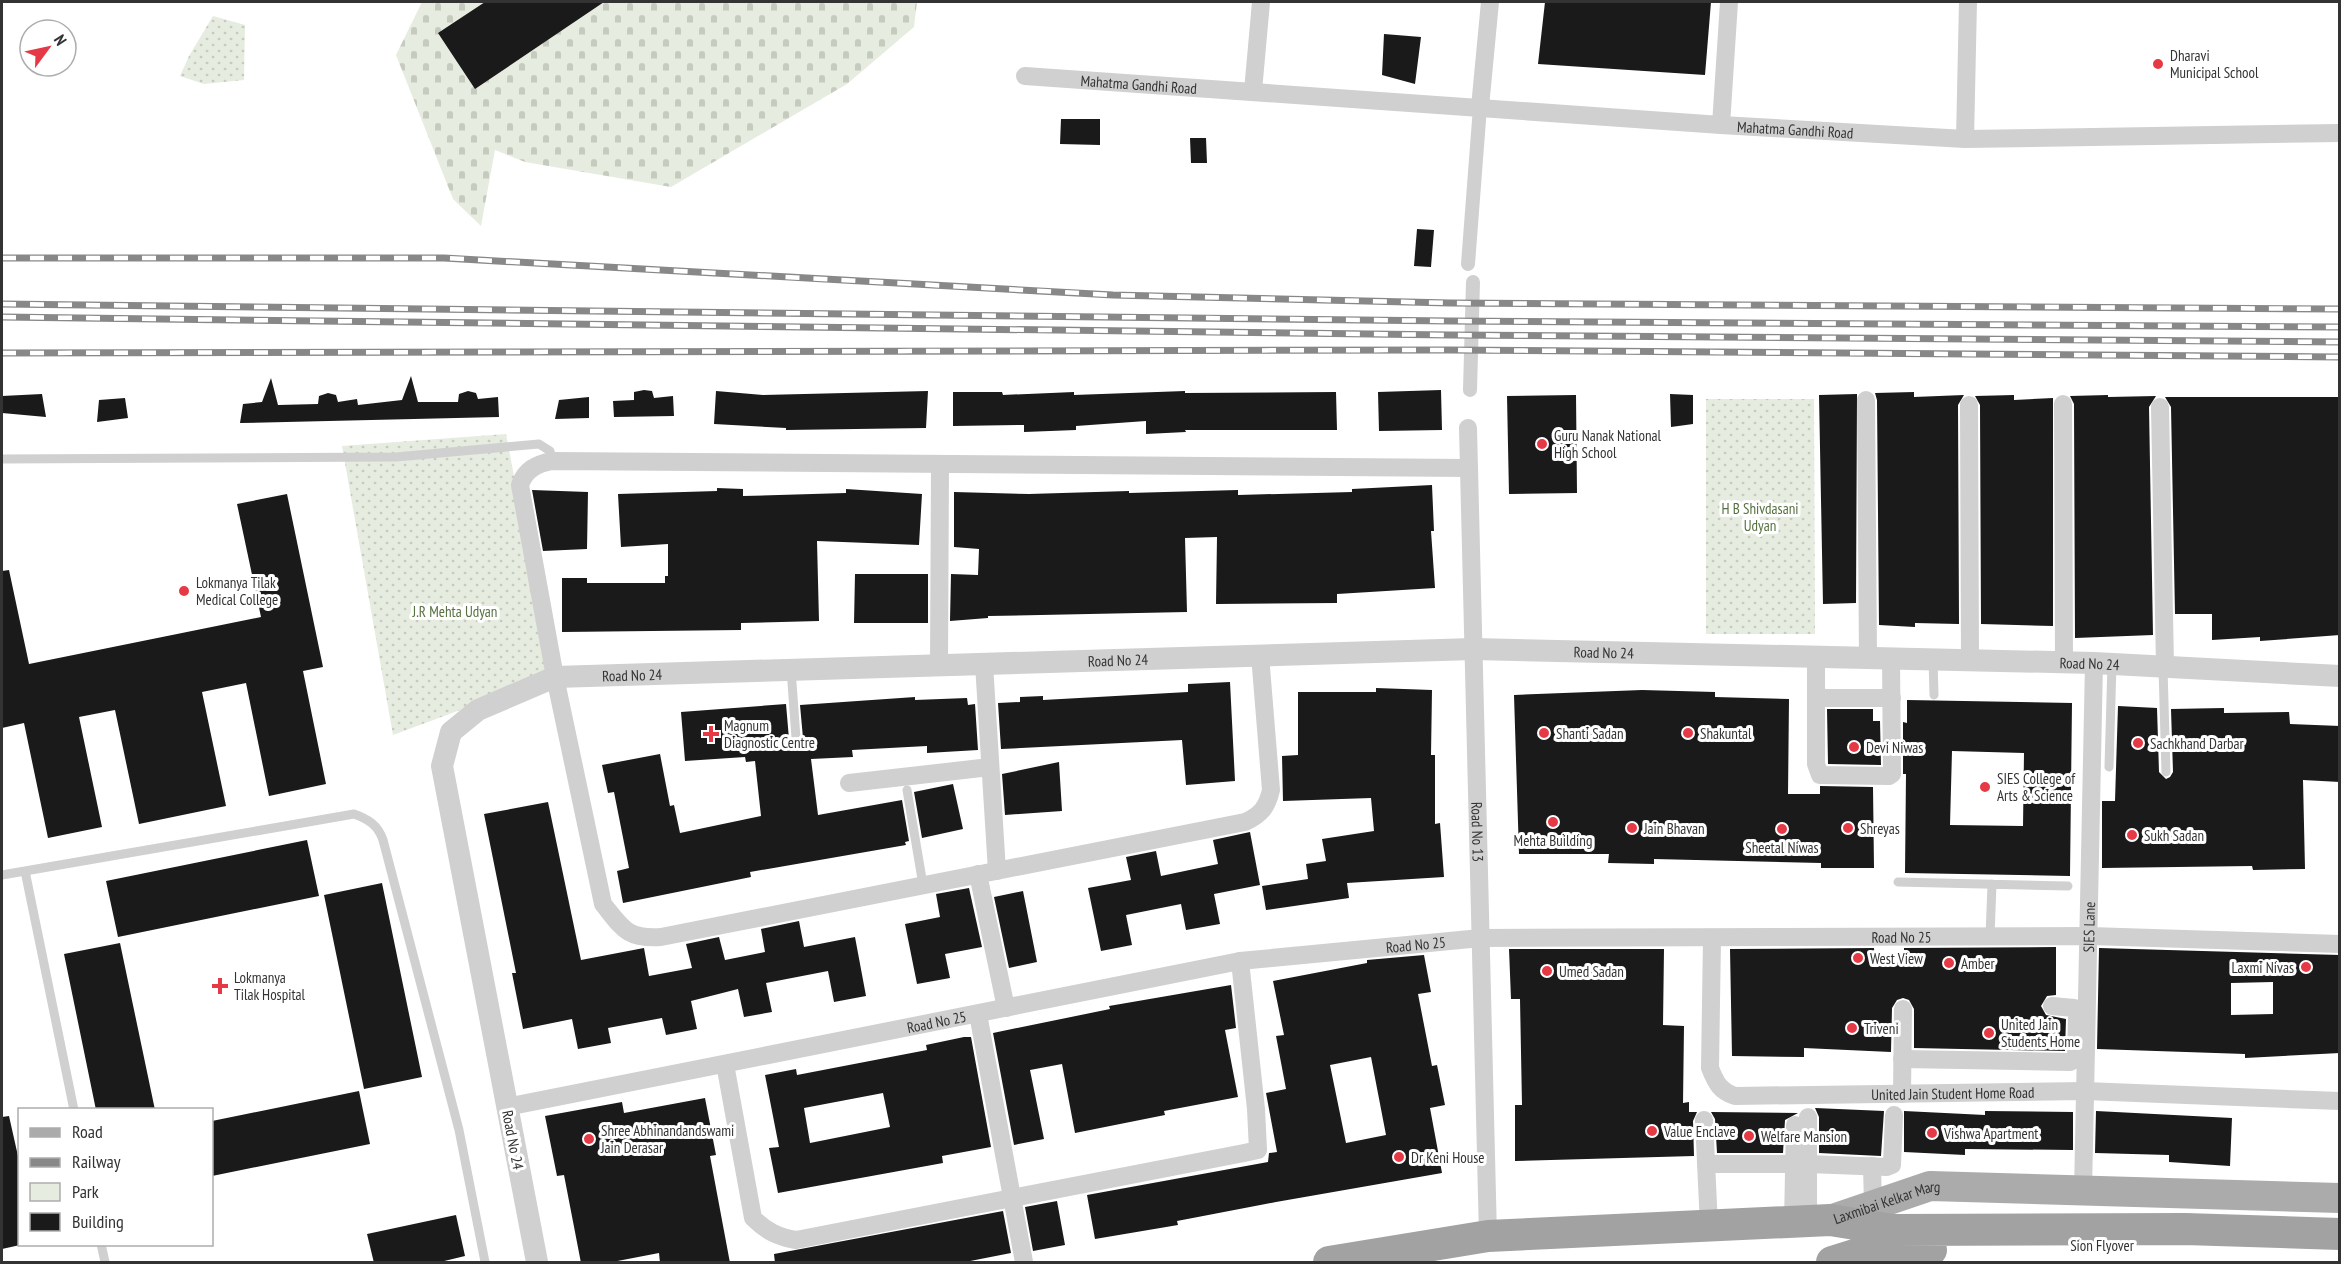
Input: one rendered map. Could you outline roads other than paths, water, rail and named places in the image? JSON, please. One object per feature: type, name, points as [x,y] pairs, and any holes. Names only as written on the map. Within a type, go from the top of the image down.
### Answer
[{"type":"highway","points":[[1329,1263],[1488,1236],[1812,1221],[1868,1228]]},
{"type":"highway","points":[[1812,1221],[1818,1263]]},
{"type":"highway","points":[[1832,1263],[1868,1228]]},
{"type":"highway","name":"Sion Flyover","points":[[1868,1228],[1893,1230],[2185,1229],[2340,1234]]},
{"type":"highway","name":"Sion Flyover","points":[[1868,1228],[2092,1244],[2340,1250]]},
{"type":"main road","name":"Laxmibai Kelkar Marg","points":[[1868,1228],[1930,1186],[2340,1198]]},
{"type":"street","points":[[1253,91],[1261,2]]},
{"type":"street","points":[[1467,264],[1490,2]]},
{"type":"street","points":[[1721,125],[1729,2]]},
{"type":"street","points":[[1965,139],[1968,2]]},
{"type":"street","name":"Mahatma Gandhi Road","points":[[1025,76],[1721,125],[1965,139],[2340,133]]},
{"type":"street","points":[[1470,390],[1473,282]]},
{"type":"street","points":[[1866,400],[1868,658]]},
{"type":"street","points":[[2063,404],[2064,662]]},
{"type":"street","points":[[1969,405],[1970,660]]},
{"type":"street","points":[[2160,407],[2164,666]]},
{"type":"street","name":"Road No 13","points":[[1468,428],[1488,1236]]},
{"type":"street","points":[[1260,655],[1271,790],[1268,803],[1260,815],[1245,822],[661,938],[643,938],[626,933],[603,904],[555,677],[520,485],[523,475],[537,464],[552,461],[1469,468]]},
{"type":"street","points":[[939,665],[940,464]]},
{"type":"street","name":"Road No 24","points":[[537,1263],[442,766],[451,732],[478,710],[555,677],[1473,649],[2103,663],[2340,675]]},
{"type":"street","points":[[1816,656],[1816,764],[1818,773],[1878,776],[1892,774],[1891,658]]},
{"type":"street","name":"SIES Lane","points":[[2083,1191],[2090,936],[2103,663]]},
{"type":"street","points":[[984,664],[996,871]]},
{"type":"street","points":[[1816,698],[1892,698]]},
{"type":"street","points":[[849,783],[990,767]]},
{"type":"street","points":[[978,874],[1006,1008]]},
{"type":"street","name":"Road No 25","points":[[507,1107],[1240,962],[1481,938],[2090,936],[2340,944]]},
{"type":"street","name":"United Jain Student Home Road","points":[[1712,938],[1710,1068],[1716,1084],[1725,1093],[1735,1096],[2085,1091],[2340,1101]]},
{"type":"street","points":[[725,1064],[753,1218],[763,1228],[780,1237],[795,1240],[1258,1150],[1256,1108],[1240,962]]},
{"type":"street","points":[[1902,1059],[2073,1061],[2076,1059],[2077,1014],[2074,1008],[2052,1006]]},
{"type":"street","points":[[1902,1094],[1903,1009]]},
{"type":"street","points":[[978,1014],[1024,1263]]},
{"type":"street","points":[[1976,1093],[1977,1060]]},
{"type":"street","points":[[1706,1164],[1887,1167],[1893,1161],[1894,1115]]},
{"type":"street","points":[[1704,1120],[1708,1226]]},
{"type":"street","points":[[1801,1121],[1801,1164],[1812,1221]]},
{"type":"street","points":[[1868,1228],[1872,1166]]},
{"type":"lane","points":[[2,459],[396,457],[539,444],[550,451],[552,461]]},
{"type":"lane","points":[[1933,659],[1934,695]]},
{"type":"lane","points":[[2103,663],[2109,767]]},
{"type":"lane","points":[[2164,666],[2166,772]]},
{"type":"lane","points":[[791,669],[796,738]]},
{"type":"lane","points":[[907,790],[923,885]]},
{"type":"lane","points":[[2,875],[354,814],[368,819],[380,831],[383,840],[459,1130],[485,1263]]},
{"type":"lane","points":[[25,871],[74,1108]]},
{"type":"lane","points":[[1898,882],[2068,886]]},
{"type":"lane","points":[[1990,936],[1992,884]]},
{"type":"lane","points":[[101,1246],[105,1263]]},
{"type":"railway","points":[[2,258],[444,258],[1113,295],[1450,303],[2340,309]]},
{"type":"railway","points":[[2,304],[1451,321],[2340,327]]},
{"type":"railway","points":[[2,317],[1450,335],[2340,342]]},
{"type":"railway","points":[[2,353],[1448,350],[2340,357]]},
{"type":"place","name":"Dharavi Municipal School","points":[[2158,64]]},
{"type":"place","name":"Guru Nanak National High School","points":[[1542,444]]},
{"type":"place","name":"Lokmanya Tilak Medical College","points":[[184,591]]},
{"type":"place","name":"Shanti Sadan","points":[[1544,733]]},
{"type":"place","name":"Shakuntal","points":[[1688,733]]},
{"type":"place","name":"Magnum Diagnostic Centre","points":[[711,734]]},
{"type":"place","name":"Sachkhand Darbar","points":[[2138,743]]},
{"type":"place","name":"Devi Niwas","points":[[1854,747]]},
{"type":"place","name":"SIES College of Arts & Science","points":[[1985,787]]},
{"type":"place","name":"Mehta Building","points":[[1553,822]]},
{"type":"place","name":"Jain Bhavan","points":[[1632,828]]},
{"type":"place","name":"Shreyas","points":[[1848,828]]},
{"type":"place","name":"Sheetal Niwas","points":[[1782,829]]},
{"type":"place","name":"Sukh Sadan","points":[[2132,835]]},
{"type":"place","name":"West View","points":[[1858,958]]},
{"type":"place","name":"Amber","points":[[1949,963]]},
{"type":"place","name":"Laxmi Nivas","points":[[2306,967]]},
{"type":"place","name":"Umed Sadan","points":[[1547,971]]},
{"type":"place","name":"Lokmanya Tilak Hospital","points":[[220,986]]},
{"type":"place","name":"Triveni","points":[[1852,1028]]},
{"type":"place","name":"United Jain Students Home","points":[[1989,1033]]},
{"type":"place","name":"Value Enclave","points":[[1652,1131]]},
{"type":"place","name":"Vishwa Apartment","points":[[1932,1133]]},
{"type":"place","name":"Welfare Mansion","points":[[1749,1136]]},
{"type":"place","name":"Shree Abhinandandswami Jain Derasar","points":[[589,1139]]},
{"type":"place","name":"Dr Keni House","points":[[1399,1157]]},
{"type":"park label","name":"H B Shivdasani Udyan","points":[[1760,516]]},
{"type":"park label","name":"J.R Mehta Udyan","points":[[455,611]]}]
